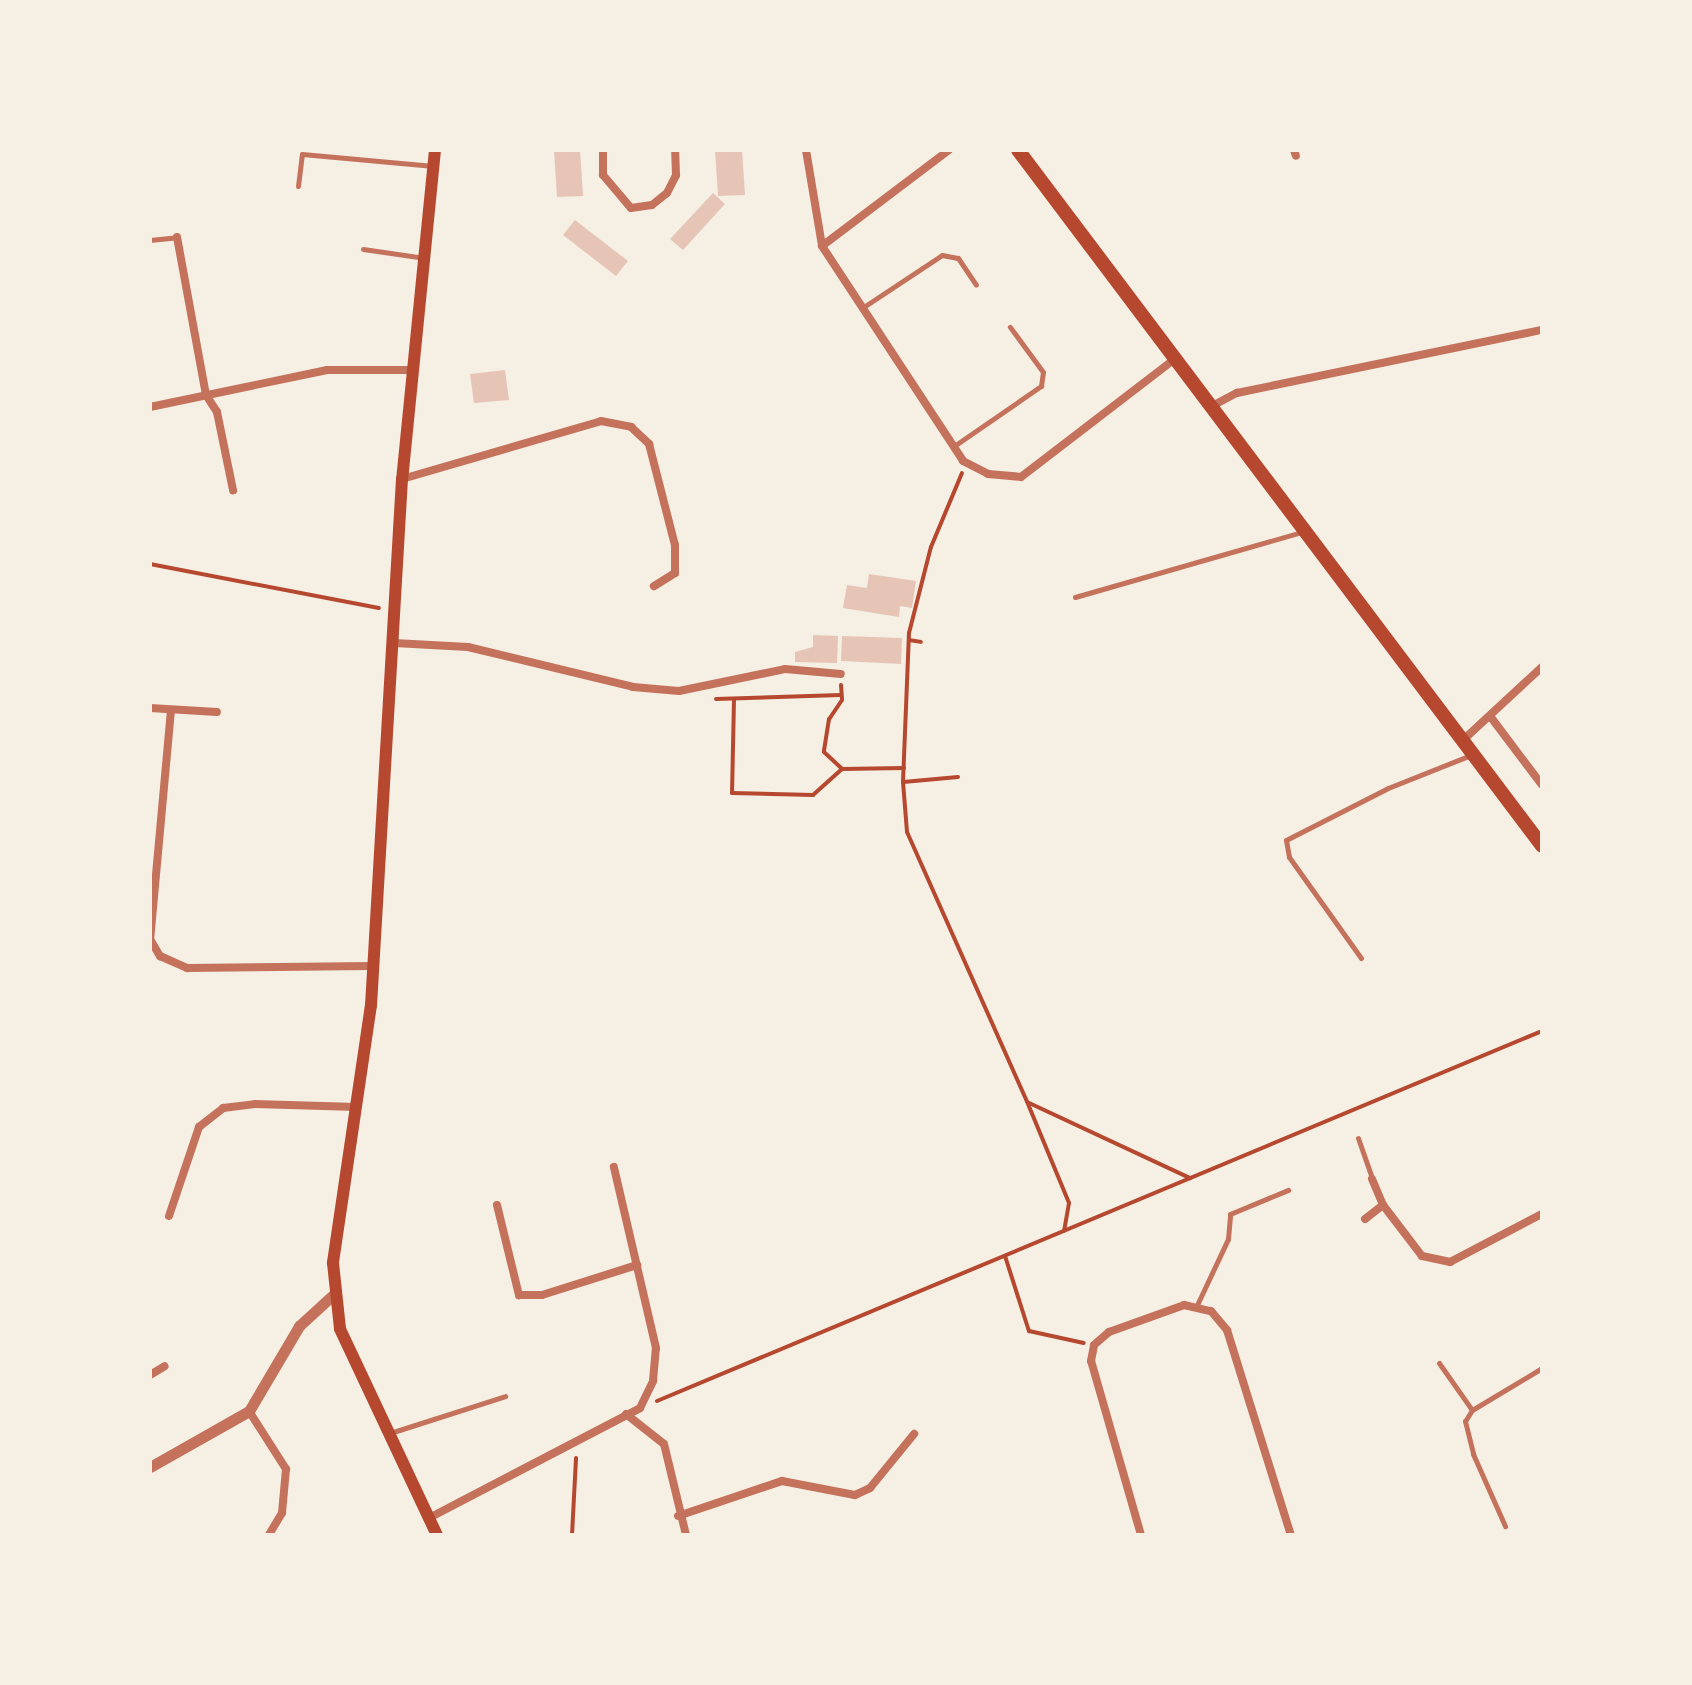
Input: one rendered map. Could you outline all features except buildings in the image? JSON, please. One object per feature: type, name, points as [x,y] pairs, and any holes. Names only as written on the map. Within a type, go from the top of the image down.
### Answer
[{"type":"main road","points":[[435,150],[426,258],[410,370],[371,966],[357,1107],[333,1263],[340,1329],[437,1535]]},
{"type":"main road","points":[[1018,150],[1175,359],[1214,405],[1542,846]]},
{"type":"street","points":[[603,150],[603,175],[631,208],[652,205],[667,193],[676,175],[675,150]]},
{"type":"street","points":[[806,150],[822,246],[966,463],[988,474],[1021,477],[1175,359]]},
{"type":"street","points":[[822,246],[949,150]]},
{"type":"street","points":[[177,237],[206,395],[217,412],[233,490]]},
{"type":"street","points":[[1214,405],[1237,393],[1542,330]]},
{"type":"street","points":[[150,407],[327,370],[410,370]]},
{"type":"street","points":[[402,479],[601,421],[631,427],[649,444],[675,545],[675,573],[654,586]]},
{"type":"street","points":[[394,643],[468,647],[633,687],[690,688],[785,669],[841,674]]},
{"type":"street","points":[[1462,741],[1542,667]]},
{"type":"street","points":[[150,708],[217,712]]},
{"type":"street","points":[[171,710],[150,939],[160,956],[187,968],[371,966]]},
{"type":"street","points":[[1490,716],[1542,785]]},
{"type":"street","points":[[169,1216],[199,1127],[223,1108],[255,1104],[357,1107]]},
{"type":"street","points":[[429,1518],[640,1408],[653,1381],[656,1348],[614,1167]]},
{"type":"street","points":[[1372,1179],[1383,1205],[1422,1256],[1450,1262],[1542,1215]]},
{"type":"street","points":[[497,1205],[519,1295],[542,1295],[637,1265]]},
{"type":"street","points":[[1365,1219],[1383,1205]]},
{"type":"street","points":[[150,1467],[249,1411],[299,1326],[334,1294]]},
{"type":"street","points":[[1141,1535],[1091,1361],[1094,1345],[1109,1332],[1169,1310],[1196,1308],[1211,1311],[1227,1330],[1291,1535]]},
{"type":"street","points":[[150,1375],[165,1366]]},
{"type":"street","points":[[249,1411],[286,1469],[282,1513],[269,1535]]},
{"type":"street","points":[[626,1414],[664,1444],[678,1516],[686,1535]]},
{"type":"street","points":[[678,1516],[782,1481],[855,1495],[870,1488],[914,1434]]},
{"type":"lane","points":[[298,186],[302,154],[434,166]]},
{"type":"lane","points":[[150,240],[177,237]]},
{"type":"lane","points":[[363,249],[426,258]]},
{"type":"lane","points":[[861,308],[942,255],[958,258],[976,285]]},
{"type":"lane","points":[[953,446],[1041,386],[1043,372],[1010,327]]},
{"type":"lane","points":[[1075,597],[1305,531]]},
{"type":"lane","points":[[1361,958],[1289,857],[1286,840],[1388,788],[1472,755]]},
{"type":"lane","points":[[1358,1138],[1372,1179]]},
{"type":"lane","points":[[1196,1308],[1228,1239],[1230,1214],[1288,1190]]},
{"type":"lane","points":[[1439,1363],[1472,1410]]},
{"type":"lane","points":[[1505,1526],[1473,1454],[1465,1421],[1472,1410],[1542,1368]]},
{"type":"lane","points":[[389,1434],[505,1396]]},
{"type":"path","points":[[966,463],[931,547],[909,640],[903,782],[907,832],[1069,1203],[1064,1231]]},
{"type":"path","points":[[150,564],[170,564],[395,612]]},
{"type":"path","points":[[909,640],[921,642]]},
{"type":"path","points":[[841,674],[841,695],[829,719],[824,752],[842,769]]},
{"type":"path","points":[[690,688],[695,694],[734,699],[841,695]]},
{"type":"path","points":[[734,699],[732,793],[813,795],[842,769],[904,768]]},
{"type":"path","points":[[903,782],[958,777]]},
{"type":"path","points":[[640,1408],[1542,1031]]},
{"type":"path","points":[[1027,1102],[1190,1178]]},
{"type":"path","points":[[1005,1255],[1029,1331],[1094,1345]]},
{"type":"path","points":[[572,1535],[579,1439]]}]
